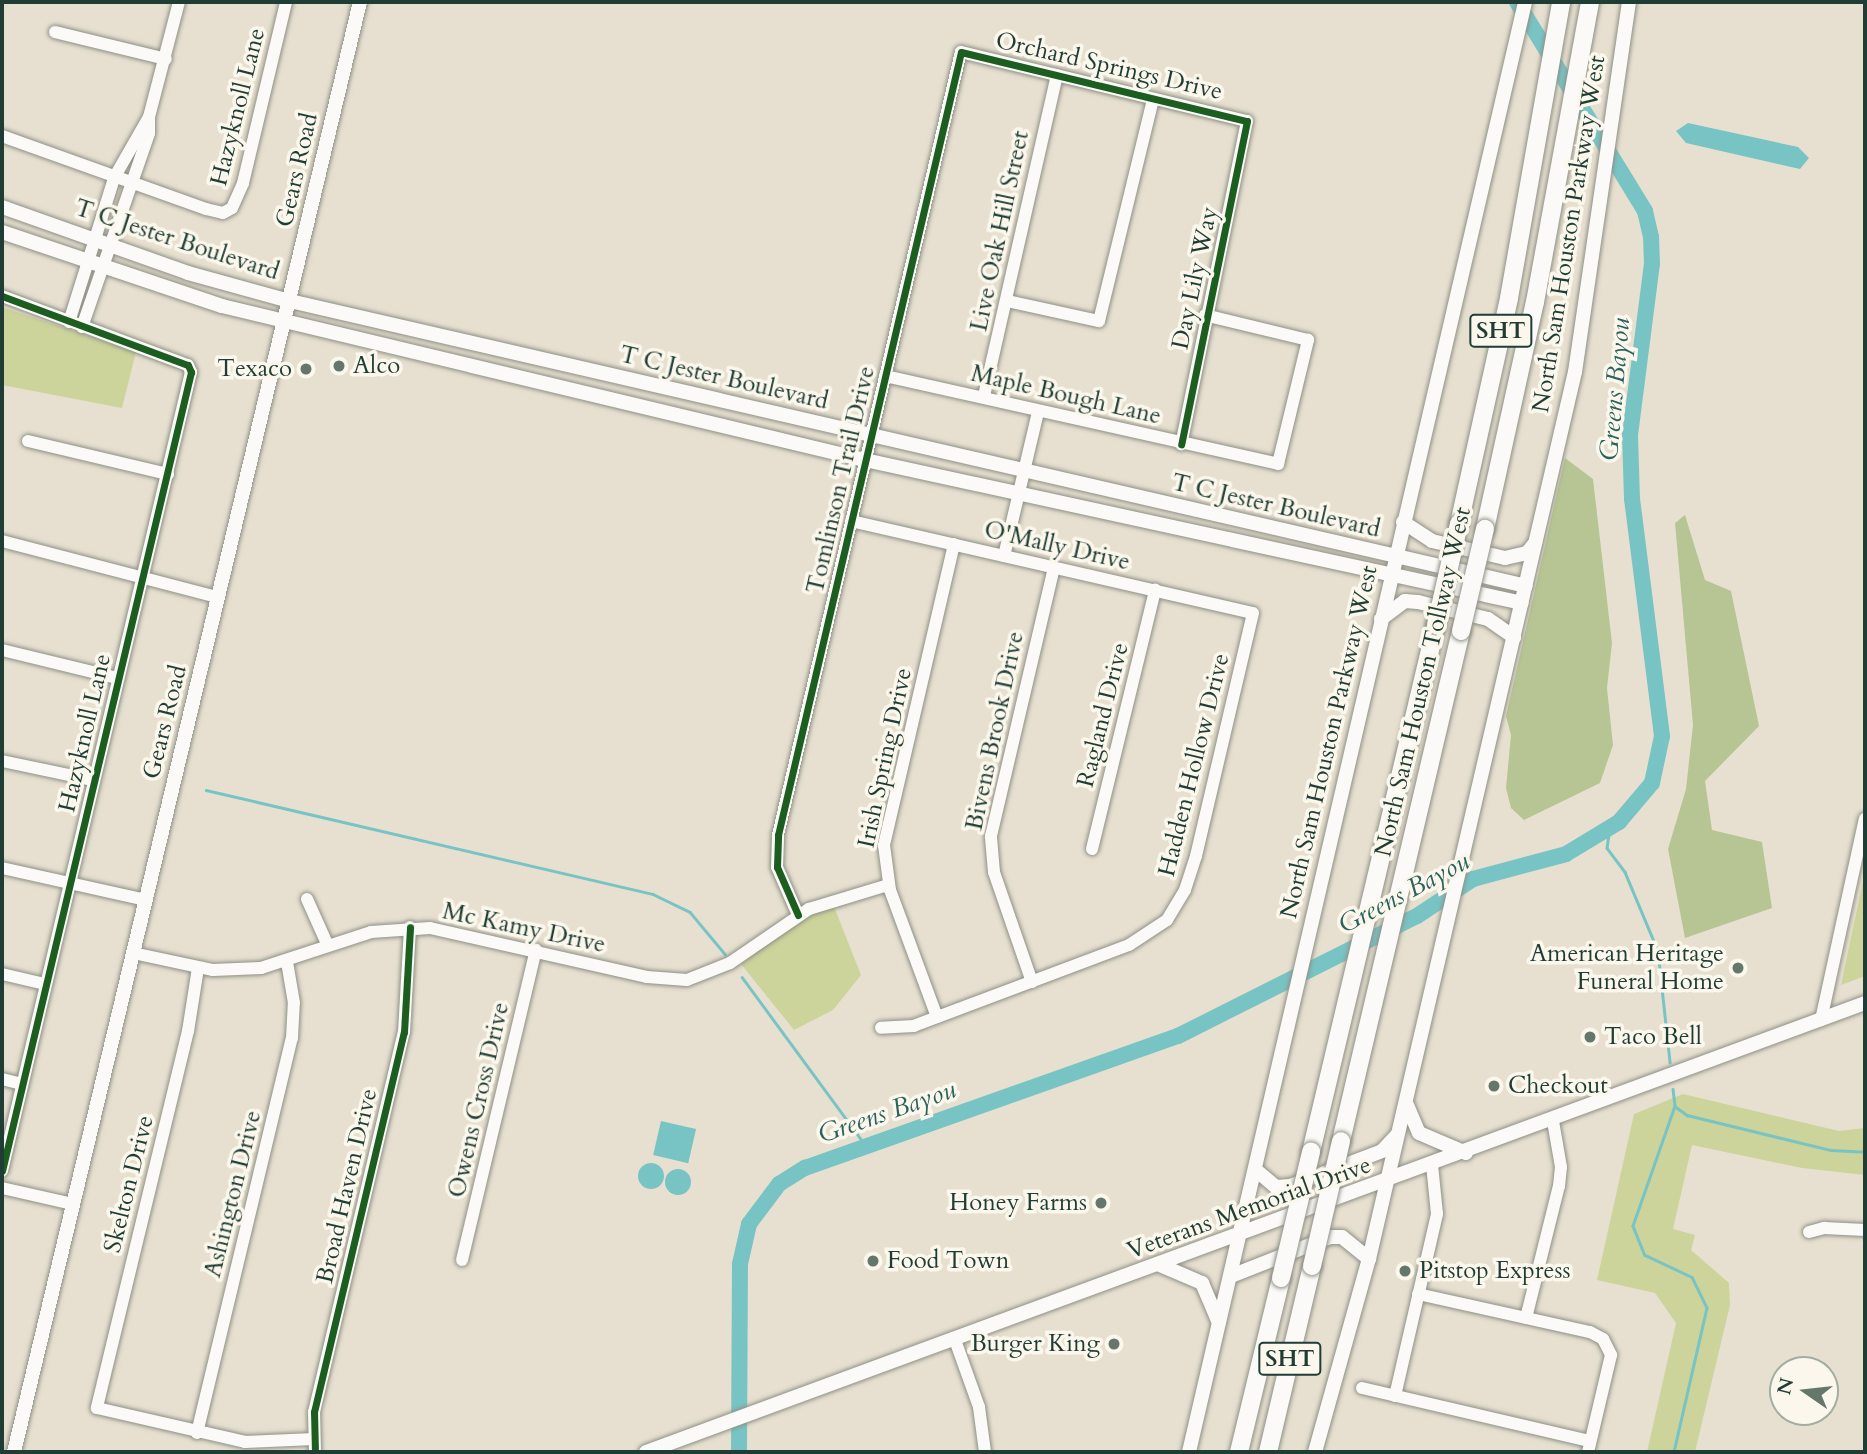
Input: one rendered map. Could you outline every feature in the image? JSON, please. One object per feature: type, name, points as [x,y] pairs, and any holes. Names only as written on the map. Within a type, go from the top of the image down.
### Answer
[{"type":"highway","name":"North Sam Houston Tollway West","points":[[1268,1452],[1485,529],[1535,302],[1557,170],[1590,2]]},
{"type":"highway","name":"North Sam Houston Tollway West","points":[[1239,1452],[1459,524],[1509,298],[1560,3]]},
{"type":"main road","name":"Gears Road","points":[[14,1452],[360,2]]},
{"type":"main road","name":"North Sam Houston Parkway West","points":[[1189,1452],[1257,1171],[1279,1058],[1525,2]]},
{"type":"main road","name":"North Sam Houston Parkway West","points":[[1315,1452],[1387,1182],[1575,372],[1629,2]]},
{"type":"main road","name":"T C Jester Boulevard","points":[[2,207],[188,273],[290,301],[1526,586]]},
{"type":"main road","name":"T C Jester Boulevard","points":[[2,232],[105,269],[285,321],[865,460],[1165,528],[1522,603]]},
{"type":"main road","points":[[434,356],[439,335]]},
{"type":"main road","points":[[626,403],[632,380]]},
{"type":"main road","points":[[1165,528],[1170,506]]},
{"type":"main road","points":[[1403,522],[1432,541],[1505,558],[1527,553],[1536,542]]},
{"type":"main road","points":[[1381,619],[1405,601],[1418,602],[1488,620],[1514,637]]},
{"type":"main road","name":"Veterans Memorial Drive","points":[[646,1452],[1241,1236],[1865,1003]]},
{"type":"main road","points":[[1406,1100],[1419,1133],[1466,1153]]},
{"type":"main road","points":[[1257,1171],[1276,1186],[1290,1186],[1382,1151],[1398,1135]]},
{"type":"main road","points":[[1231,1276],[1330,1237],[1342,1237],[1368,1259]]},
{"type":"main road","points":[[1160,1265],[1202,1283],[1220,1324]]},
{"type":"street","points":[[69,321],[114,178],[149,117],[166,59],[178,2]]},
{"type":"street","name":"Hazyknoll Lane","points":[[2,136],[133,185],[223,213],[232,208],[243,183],[286,2]]},
{"type":"street","points":[[55,32],[166,59]]},
{"type":"street","name":"Orchard Springs Drive","points":[[961,52],[1247,121]]},
{"type":"street","name":"Tomlinson Trail Drive","points":[[798,915],[778,867],[778,835],[961,52]]},
{"type":"street","name":"Live Oak Hill Street","points":[[984,396],[1057,75]]},
{"type":"street","points":[[1007,302],[1099,321],[1153,99]]},
{"type":"street","points":[[82,327],[133,185],[149,133],[149,117]]},
{"type":"street","name":"Day Lily Way","points":[[1181,444],[1205,315],[1247,121]]},
{"type":"street","name":"Hazyknoll Lane","points":[[2,296],[129,346],[188,365],[191,372],[2,1171]]},
{"type":"street","name":"Maple Bough Lane","points":[[885,376],[984,396],[1038,412],[1278,464],[1308,340],[1205,315]]},
{"type":"street","points":[[1004,556],[1038,412]]},
{"type":"street","points":[[28,441],[168,474]]},
{"type":"street","name":"O'Mally Drive","points":[[851,521],[1253,613]]},
{"type":"street","points":[[2,541],[217,597]]},
{"type":"street","name":"Irish Spring Drive","points":[[937,1017],[888,885],[886,831],[954,544]]},
{"type":"street","name":"Bivens Brook Drive","points":[[1032,982],[997,881],[991,836],[1054,568]]},
{"type":"street","name":"Ragland Drive","points":[[1092,849],[1155,590]]},
{"type":"street","name":"Hadden Hollow Drive","points":[[881,1028],[902,1028],[937,1017],[1090,960],[1154,931],[1172,913],[1185,890],[1253,613]]},
{"type":"street","points":[[2,650],[117,678]]},
{"type":"street","points":[[2,761],[93,780]]},
{"type":"street","points":[[1821,1020],[1865,819]]},
{"type":"street","points":[[2,868],[146,901]]},
{"type":"street","name":"Mc Kamy Drive","points":[[133,953],[198,968],[237,970],[287,962],[371,932],[411,927],[451,931],[647,977],[687,980],[730,964],[798,915],[829,901],[888,885]]},
{"type":"street","points":[[307,899],[328,946]]},
{"type":"street","name":"Broad Haven Drive","points":[[314,1446],[317,1396],[404,1032],[411,927]]},
{"type":"street","name":"Owens Cross Drive","points":[[462,1260],[536,950]]},
{"type":"street","name":"Ashington Drive","points":[[197,1433],[292,1038],[294,1003],[287,962]]},
{"type":"street","name":"Skelton Drive","points":[[197,1433],[97,1408],[188,1031],[198,968]]},
{"type":"street","points":[[2,974],[45,984]]},
{"type":"street","points":[[2,1079],[22,1084]]},
{"type":"street","points":[[1526,1318],[1559,1186],[1561,1167],[1553,1121]]},
{"type":"street","points":[[1395,1396],[1437,1214],[1432,1165]]},
{"type":"street","points":[[2,1188],[74,1204]]},
{"type":"street","points":[[1809,1233],[1824,1228],[1865,1230]]},
{"type":"street","points":[[1362,1388],[1589,1446],[1611,1355],[1604,1339],[1590,1332],[1418,1294]]},
{"type":"street","points":[[955,1340],[979,1407],[985,1452]]},
{"type":"street","points":[[197,1433],[245,1442],[314,1446]]},
{"type":"green space","points":[[2,307],[136,352],[122,408],[2,385]]},
{"type":"green space","points":[[1565,458],[1593,479],[1612,643],[1607,688],[1613,745],[1600,783],[1524,820],[1511,808],[1506,788],[1511,735],[1506,716]]},
{"type":"green space","points":[[1685,515],[1705,580],[1731,591],[1759,726],[1705,781],[1712,830],[1762,842],[1772,908],[1685,938],[1668,849],[1686,789],[1693,725],[1675,523]]},
{"type":"green space","points":[[1865,872],[1865,976],[1841,985]]},
{"type":"green space","points":[[833,904],[861,975],[833,1010],[794,1030],[741,964],[782,931]]},
{"type":"green space","points":[[1683,1094],[1839,1131],[1865,1128],[1865,1175],[1802,1168],[1692,1145],[1673,1229],[1695,1235],[1691,1250],[1729,1283],[1730,1305],[1695,1452],[1647,1452],[1676,1323],[1655,1293],[1597,1280],[1634,1114]]},
{"type":"water","points":[[1688,123],[1798,147],[1809,158],[1800,169],[1686,143],[1676,131]]},
{"type":"water","points":[[661,1121],[696,1129],[688,1163],[653,1155]]},
{"type":"water","points":[[651,1163],[661,1166],[664,1176],[661,1186],[651,1189],[641,1186],[638,1176],[641,1166]]},
{"type":"water","points":[[678,1169],[687,1173],[691,1182],[687,1191],[678,1195],[669,1191],[665,1182],[669,1173]]},
{"type":"waterway","name":"Greens Bayou","points":[[739,1452],[740,1264],[749,1224],[779,1184],[805,1168],[1178,1036],[1417,916],[1473,879],[1566,854],[1619,822],[1652,783],[1662,736],[1632,499],[1630,435],[1652,264],[1651,237],[1645,211],[1517,2]]},
{"type":"waterway","points":[[206,790],[653,894],[690,912],[725,954]]},
{"type":"waterway","points":[[1610,827],[1607,848],[1625,872],[1658,951],[1670,1062]]},
{"type":"waterway","points":[[742,977],[866,1146]]},
{"type":"waterway","points":[[1673,1089],[1675,1106],[1633,1226],[1645,1255],[1692,1277],[1707,1308],[1674,1452]]},
{"type":"waterway","points":[[1676,1107],[1687,1115],[1831,1150],[1865,1152]]},
{"type":"cycle path","points":[[798,915],[777,867],[778,835],[961,52],[1247,121],[1181,444]]},
{"type":"cycle path","points":[[2,296],[188,365],[191,372],[2,1171]]},
{"type":"cycle path","points":[[315,1452],[314,1412],[404,1032],[410,927]]},
{"type":"place","name":"Alco","points":[[339,366]]},
{"type":"place","name":"Texaco","points":[[306,369]]},
{"type":"place","name":"American Heritage Funeral Home","points":[[1738,968]]},
{"type":"place","name":"Taco Bell","points":[[1590,1037]]},
{"type":"place","name":"Checkout","points":[[1494,1086]]},
{"type":"place","name":"Honey Farms","points":[[1101,1203]]},
{"type":"place","name":"Food Town","points":[[873,1261]]},
{"type":"place","name":"Pitstop Express","points":[[1405,1271]]},
{"type":"place","name":"Burger King","points":[[1114,1344]]}]
